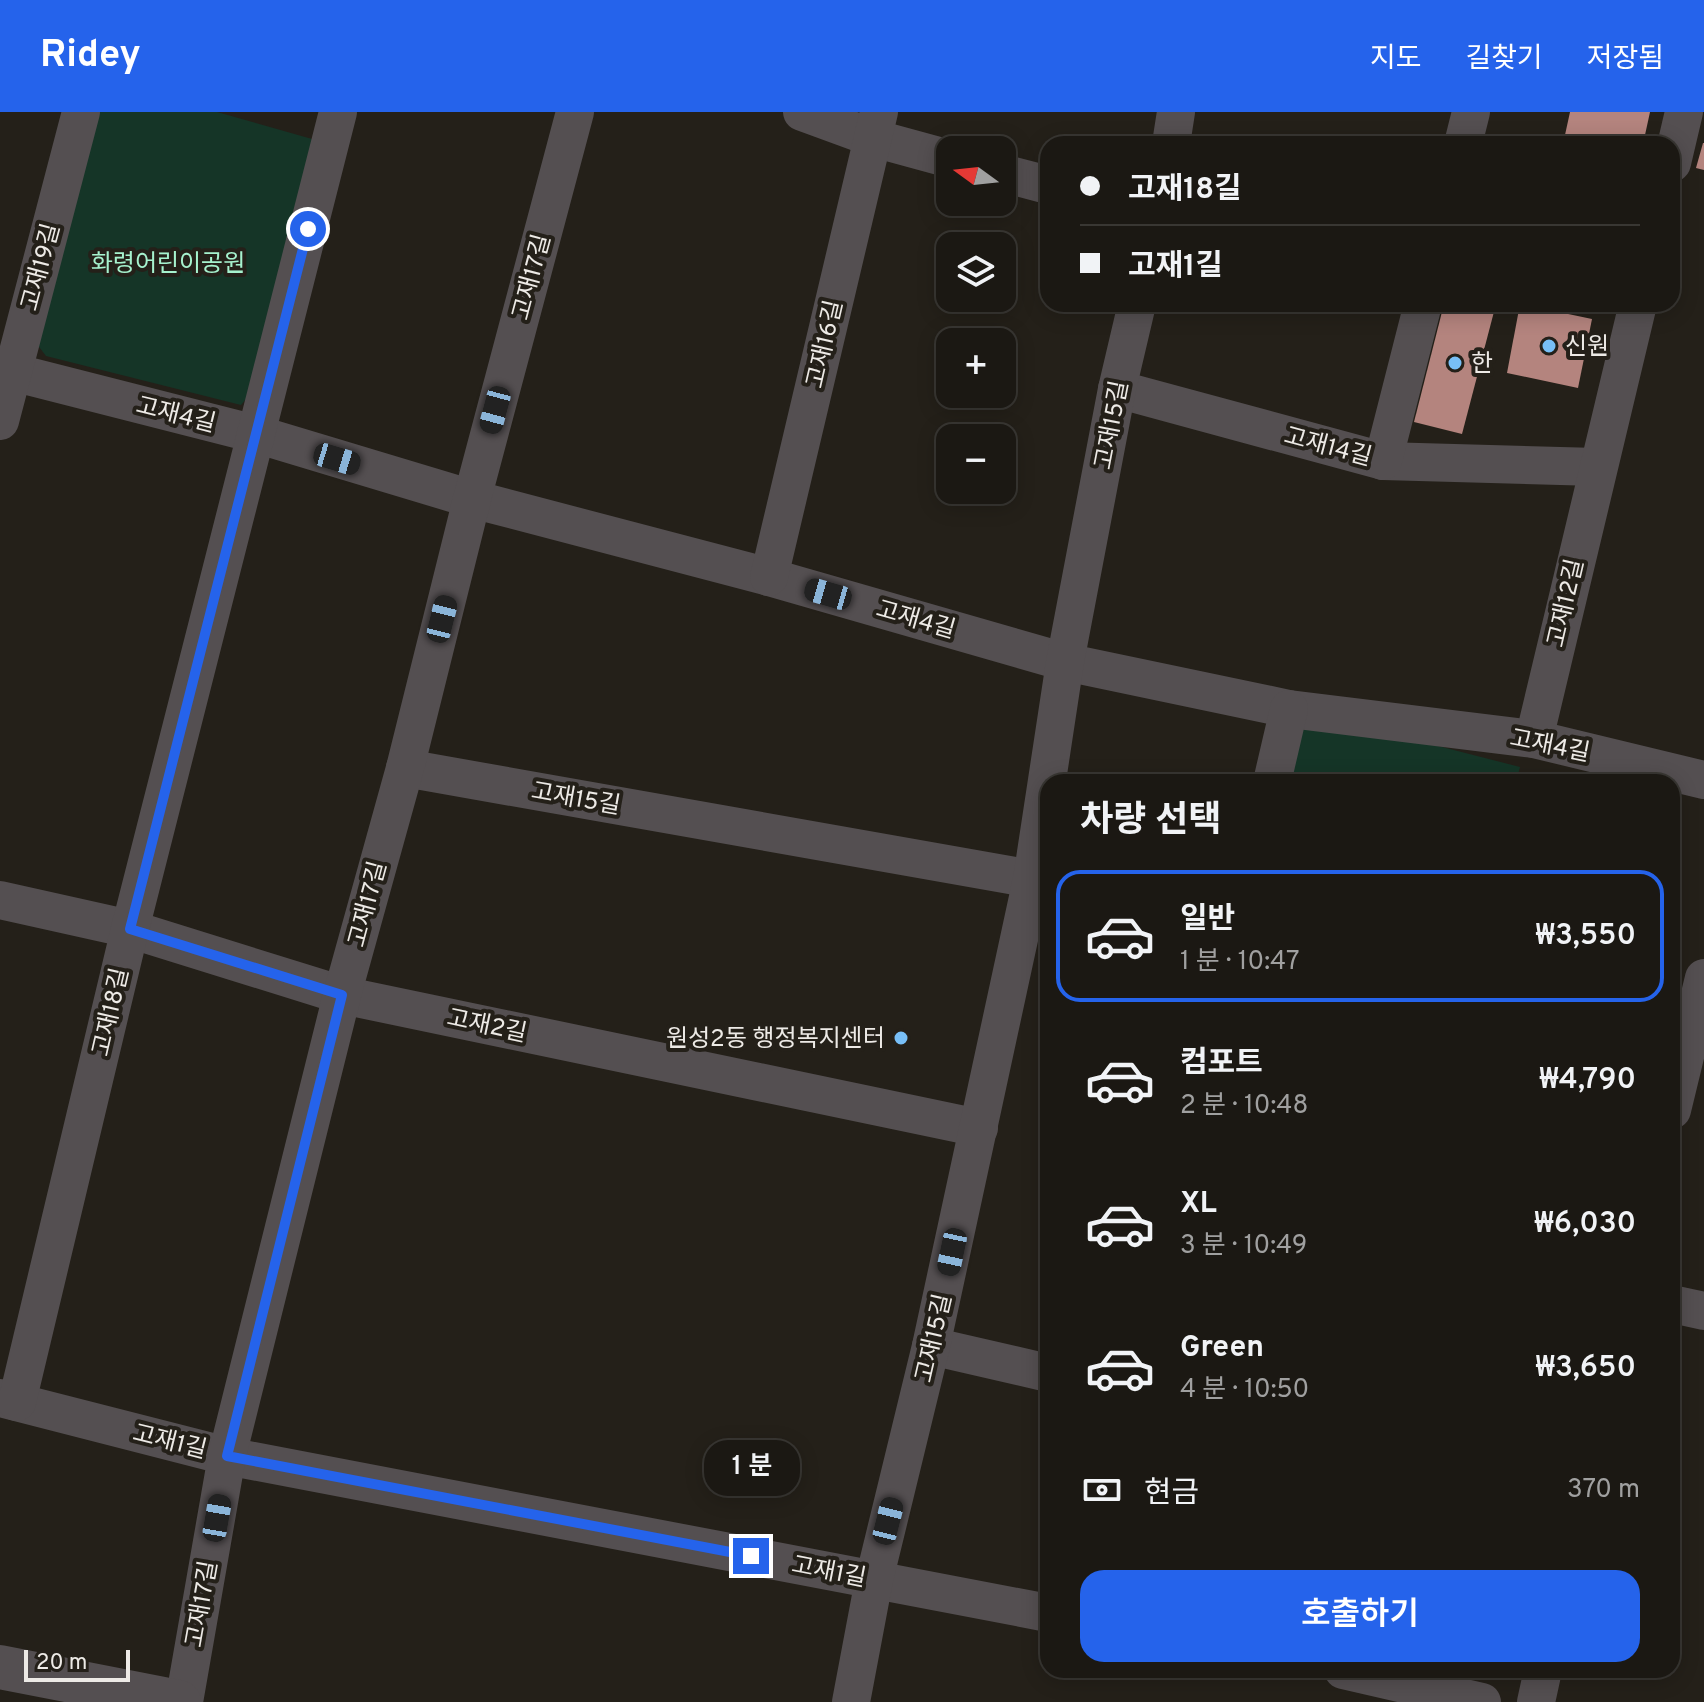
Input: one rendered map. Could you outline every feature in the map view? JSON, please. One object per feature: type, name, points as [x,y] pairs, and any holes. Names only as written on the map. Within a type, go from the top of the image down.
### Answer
[{"type":"street","name":"고재19길","points":[[0,421],[6,371],[81,112]]},
{"type":"street","name":"고재18길","points":[[8,1400],[338,112]]},
{"type":"street","name":"고재17길","points":[[182,1702],[227,1456],[342,995],[405,768],[472,499],[575,112]]},
{"type":"street","points":[[802,112],[876,125],[936,153]]},
{"type":"street","points":[[1172,136],[1176,112]]},
{"type":"street","points":[[1465,136],[1471,112]]},
{"type":"street","points":[[1678,136],[1684,112]]},
{"type":"street","name":"고재16길","points":[[769,577],[876,125]]},
{"type":"street","points":[[1016,177],[1040,183]]},
{"type":"street","name":"고재15길","points":[[1048,774],[1065,662],[1117,389],[1135,312]]},
{"type":"street","name":"고재14길","points":[[1117,389],[1383,461],[1421,312]]},
{"type":"street","name":"고재12길","points":[[1534,739],[1636,312]]},
{"type":"street","name":"고재4길","points":[[6,371],[256,434],[472,499],[769,577],[1065,662],[1289,709],[1534,739],[1679,774]]},
{"type":"street","points":[[1383,461],[1597,467]]},
{"type":"street","points":[[1274,774],[1289,709]]},
{"type":"street","name":"고재15길","points":[[405,768],[1032,879]]},
{"type":"street","name":"고재4길","points":[[1680,774],[1704,780]]},
{"type":"street","name":"고재15길","points":[[851,1702],[874,1580],[931,1346],[979,1128],[1032,879],[1040,826]]},
{"type":"street","name":"고재2길","points":[[0,900],[130,929],[342,995],[979,1128]]},
{"type":"street","points":[[1680,1044],[1704,978]]},
{"type":"street","points":[[1680,1306],[1704,1311]]},
{"type":"street","points":[[931,1346],[1040,1371]]},
{"type":"street","name":"고재1길","points":[[8,1400],[227,1456],[1040,1611]]},
{"type":"street","points":[[0,1667],[182,1702]]},
{"type":"street","points":[[1378,1678],[1482,1702]]},
{"type":"street","points":[[1536,1702],[1541,1678]]},
{"type":"green space","name":"화령어린이공원","points":[[92,112],[217,112],[312,139],[251,393],[241,405],[46,356],[33,339]]},
{"type":"green space","points":[[1325,717],[1520,767],[1518,774],[1290,774],[1300,732]]},
{"type":"building","points":[[1570,112],[1650,112],[1645,136],[1565,136]]},
{"type":"building","points":[[1704,143],[1704,170],[1696,168]]},
{"type":"building","name":"한","points":[[1442,312],[1494,312],[1462,434],[1414,422]]},
{"type":"building","name":"신원","points":[[1518,312],[1558,312],[1592,319],[1578,388],[1507,373]]},
{"type":"place","name":"신원","points":[[1549,346]]},
{"type":"place","name":"한","points":[[1455,363]]},
{"type":"place","name":"원성2동 행정복지센터","points":[[901,1038]]},
{"type":"route","points":[[308,229],[130,929],[342,995],[227,1456],[751,1556]]}]
